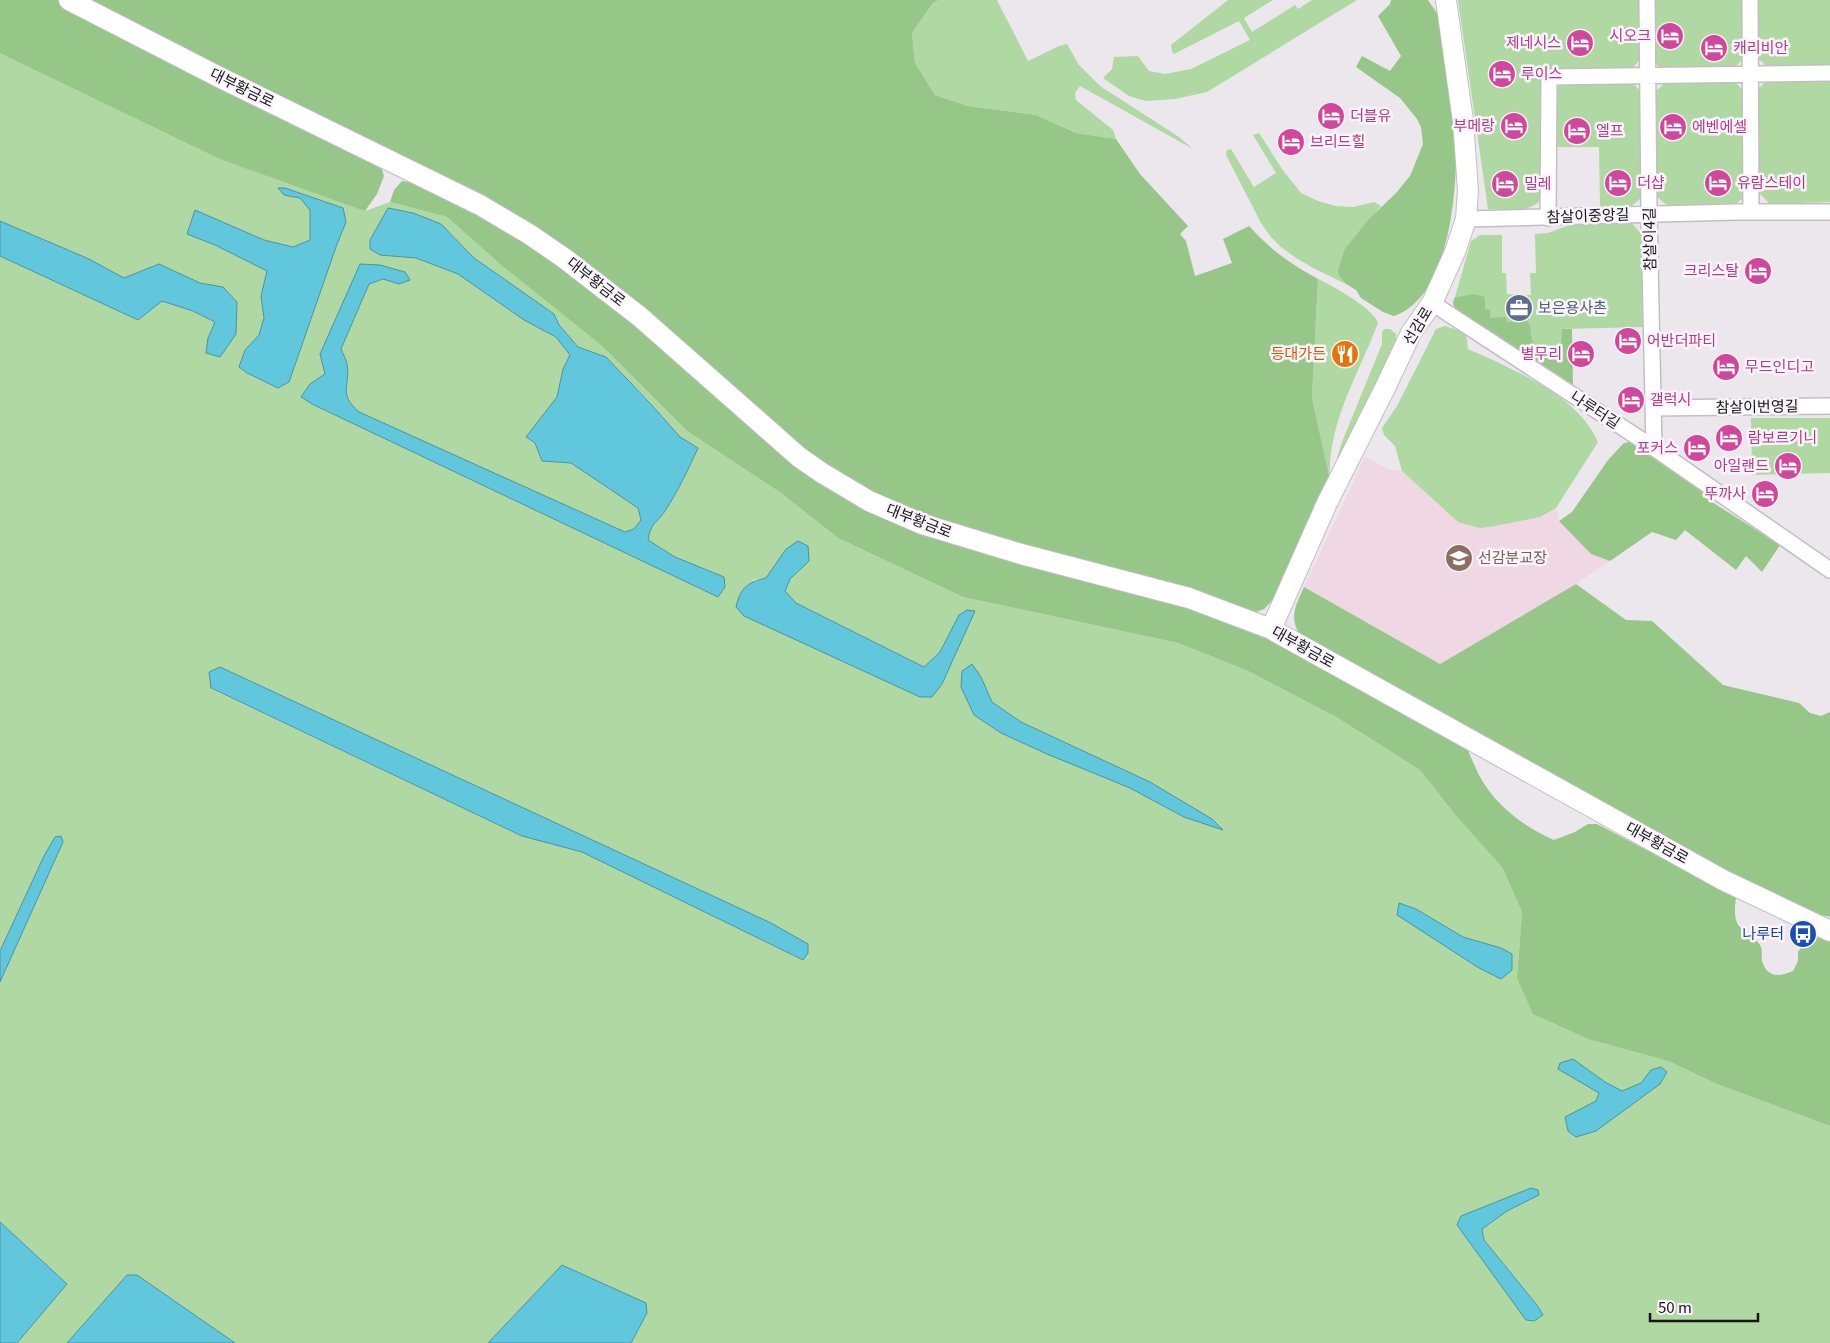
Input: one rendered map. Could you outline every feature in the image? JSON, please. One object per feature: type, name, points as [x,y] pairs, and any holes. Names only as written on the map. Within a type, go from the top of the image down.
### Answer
[{"type":"main road","name":"대부황금로","points":[[69,0],[219,78],[480,205],[529,234],[564,258],[639,316],[799,457],[869,501],[922,524],[971,540],[1189,598],[1271,629],[1723,880],[1830,931]]},
{"type":"main road","name":"선감로","points":[[1271,629],[1327,503],[1411,333],[1432,303],[1455,252],[1466,219],[1468,190],[1463,121],[1446,0]]},
{"type":"street","name":"참살이4길","points":[[1647,0],[1654,448]]},
{"type":"street","points":[[1750,0],[1751,212]]},
{"type":"street","points":[[1548,218],[1549,78],[1830,73]]},
{"type":"street","name":"참살이중앙길","points":[[1466,219],[1548,218],[1621,214],[1830,212]]},
{"type":"street","name":"나루터길","points":[[1432,303],[1654,448],[1830,570]]},
{"type":"street","name":"참살이번영길","points":[[1653,408],[1830,406]]},
{"type":"shaded area","name":"선감분교장","points":[[1365,457],[1390,470],[1402,471],[1458,522],[1540,517],[1556,508],[1559,521],[1591,554],[1610,561],[1576,584],[1440,664],[1304,587]]},
{"type":"green space","points":[[0,0],[57,0],[380,163],[384,176],[377,194],[365,211],[220,159],[0,53]]},
{"type":"green space","points":[[88,0],[939,0],[933,3],[912,33],[915,63],[935,95],[968,106],[1036,115],[1076,133],[1116,139],[1140,174],[1188,226],[1180,234],[1186,241],[1195,276],[1232,263],[1223,239],[1249,226],[1281,256],[1318,279],[1312,398],[1330,480],[1274,599],[1264,609],[1251,614],[1031,549],[892,505],[807,455],[661,327],[388,151]]},
{"type":"green space","points":[[939,0],[997,0],[1028,61],[1067,44],[1079,65],[1100,86],[1179,137],[1193,149],[1080,86],[1075,93],[1076,100],[1113,130],[1116,139],[1076,133],[1036,115],[968,106],[935,95],[915,63],[912,33],[933,3]]},
{"type":"green space","points":[[1228,0],[1273,0],[1244,18],[1252,32],[1295,5],[1298,9],[1312,0],[1357,0],[1207,92],[1175,99],[1146,101],[1129,96],[1103,78],[1112,69],[1114,57],[1138,56],[1149,71],[1165,74],[1191,69],[1250,40],[1239,21],[1174,54],[1172,52],[1171,45]]},
{"type":"green space","points":[[1391,0],[1428,0],[1437,14],[1443,34],[1456,121],[1456,171],[1453,200],[1449,230],[1441,259],[1430,284],[1414,304],[1394,316],[1383,312],[1361,298],[1356,290],[1346,284],[1339,276],[1338,269],[1345,249],[1369,219],[1396,193],[1410,176],[1423,144],[1421,127],[1417,119],[1400,98],[1356,67],[1362,56],[1390,71],[1401,56],[1378,16],[1390,4]]},
{"type":"green space","points":[[1458,0],[1642,0],[1640,59],[1633,68],[1542,70],[1541,149],[1544,196],[1533,206],[1519,210],[1488,209]]},
{"type":"green space","points":[[1655,0],[1744,0],[1744,58],[1735,67],[1662,69],[1654,62]]},
{"type":"green space","points":[[1756,0],[1830,0],[1830,65],[1766,66],[1756,56]]},
{"type":"green space","points":[[0,53],[365,211],[390,202],[447,217],[501,265],[602,346],[687,431],[781,493],[838,538],[963,597],[1178,643],[1248,671],[1336,717],[1420,770],[1456,816],[1502,867],[1522,912],[1517,978],[1591,1040],[1668,1061],[1717,1084],[1830,1126],[1830,1343],[631,1343],[647,1313],[563,1265],[488,1343],[235,1343],[137,1275],[127,1275],[67,1343],[17,1343],[67,1284],[0,1222],[0,982],[63,842],[55,837],[44,856],[0,950],[0,256],[138,320],[162,301],[193,311],[215,322],[208,338],[236,334],[237,302],[223,287],[200,283],[159,264],[124,278],[89,259],[0,221]],"holes":[[[285,188],[313,198],[346,222],[289,382],[278,388],[239,367],[245,350],[259,335],[264,318],[261,296],[267,271],[188,234],[195,210],[264,240],[293,247],[310,240],[310,210],[300,198],[284,195],[279,189]],[[441,224],[474,258],[554,314],[559,325],[578,347],[606,357],[650,402],[680,437],[698,448],[674,496],[665,511],[652,526],[648,540],[675,557],[724,577],[718,597],[312,404],[301,397],[310,384],[325,374],[360,264],[399,284],[383,279],[369,284],[341,349],[348,372],[346,394],[348,400],[358,412],[625,532],[634,529],[641,520],[638,508],[571,463],[542,461],[535,443],[526,438],[557,397],[563,369],[570,355],[556,337],[524,320],[458,274],[416,258],[381,255]],[[786,549],[790,579],[785,591],[796,603],[924,667],[940,652],[959,615],[920,697],[752,580],[766,578]],[[220,667],[771,923],[808,944],[808,953],[802,960],[582,852],[522,836],[211,689]],[[981,677],[992,702],[1021,722],[1150,782],[1212,819],[1221,829],[1184,817],[1130,788],[1001,733],[974,715],[961,687]],[[1399,903],[1416,909],[1463,937],[1501,948],[1479,968]],[[1573,1059],[1605,1082],[1622,1091],[1641,1083],[1651,1070],[1660,1084],[1635,1102],[1565,1117],[1597,1101],[1599,1093],[1582,1082]],[[1531,1188],[1507,1211],[1482,1228],[1484,1240],[1537,1304],[1542,1314],[1534,1321],[1526,1319],[1457,1225],[1461,1216]]]},
{"type":"green space","points":[[1830,80],[1830,202],[1770,204],[1759,193],[1757,90],[1766,81]]},
{"type":"green space","points":[[1632,82],[1642,93],[1643,196],[1632,206],[1600,206],[1599,147],[1553,147],[1552,94],[1561,83]]},
{"type":"green space","points":[[1735,82],[1743,90],[1745,196],[1737,203],[1668,206],[1657,197],[1655,92],[1665,83]]},
{"type":"green space","points":[[1259,133],[1282,169],[1301,193],[1318,201],[1336,206],[1353,207],[1374,202],[1381,206],[1358,234],[1339,276],[1346,284],[1296,258],[1271,237],[1261,223],[1226,155],[1227,150],[1231,149],[1254,187],[1276,173],[1253,135]]},
{"type":"green space","points":[[402,181],[419,184],[515,232],[581,279],[837,492],[1173,600],[1256,632],[1466,747],[1481,778],[1496,800],[1533,829],[1554,840],[1575,832],[1588,824],[1597,824],[1736,897],[1736,921],[1760,945],[1764,967],[1774,975],[1793,971],[1798,961],[1798,952],[1809,936],[1820,934],[1830,939],[1830,1126],[1717,1084],[1668,1061],[1591,1040],[1533,1014],[1517,978],[1522,912],[1502,867],[1456,816],[1420,770],[1336,717],[1248,671],[1178,643],[963,597],[838,538],[781,493],[687,431],[602,346],[501,265],[447,217],[390,202],[394,190]]},
{"type":"green space","points":[[1575,223],[1632,223],[1642,235],[1644,327],[1562,329],[1562,378],[1456,309],[1453,304],[1471,241],[1480,235],[1502,235],[1502,273],[1506,273],[1507,294],[1531,295],[1530,273],[1536,273],[1535,234],[1548,233]]},
{"type":"green space","points":[[1318,279],[1361,304],[1375,317],[1378,323],[1339,419],[1330,459],[1330,480],[1312,398]]},
{"type":"green space","points":[[1474,294],[1485,297],[1485,309],[1490,310],[1490,318],[1506,317],[1507,322],[1527,321],[1533,341],[1539,348],[1553,349],[1561,346],[1562,329],[1572,329],[1573,385],[1456,309],[1453,304],[1454,298]]},
{"type":"green space","points":[[1445,326],[1464,332],[1468,349],[1504,365],[1560,397],[1588,425],[1598,442],[1556,508],[1540,517],[1480,528],[1458,522],[1402,471],[1395,446],[1384,435],[1382,428],[1397,406],[1436,329]]},
{"type":"green space","points":[[1384,329],[1390,329],[1396,334],[1396,342],[1338,460],[1342,442],[1382,344],[1382,332]]},
{"type":"green space","points":[[1751,418],[1830,418],[1830,473],[1752,475]]},
{"type":"green space","points":[[1636,441],[1701,485],[1704,497],[1780,545],[1762,572],[1746,556],[1736,570],[1685,530],[1676,540],[1652,532],[1610,561],[1591,554],[1559,521],[1572,512],[1608,460],[1624,443]]},
{"type":"green space","points":[[1576,584],[1626,620],[1652,621],[1723,685],[1799,703],[1810,713],[1821,716],[1830,712],[1830,917],[1806,911],[1681,848],[1304,641],[1299,634],[1294,620],[1295,608],[1304,587],[1440,664]]},
{"type":"water","points":[[278,188],[285,188],[343,208],[346,222],[289,382],[278,388],[239,367],[245,350],[259,335],[264,318],[261,296],[267,271],[215,245],[187,234],[195,210],[264,240],[293,247],[310,240],[310,210],[300,198],[284,195]]},
{"type":"water","points":[[388,208],[413,213],[441,224],[474,258],[554,314],[559,325],[578,347],[606,357],[680,437],[698,448],[674,496],[665,511],[652,526],[648,540],[675,557],[724,577],[725,587],[718,597],[312,404],[301,397],[310,384],[325,374],[320,354],[360,264],[380,265],[405,272],[410,280],[399,284],[383,279],[369,284],[341,349],[347,364],[346,389],[348,400],[352,405],[359,412],[625,532],[634,529],[641,520],[638,508],[571,463],[542,461],[535,443],[526,437],[557,397],[563,369],[570,355],[556,337],[524,320],[458,274],[416,258],[380,255],[370,249],[370,240]]},
{"type":"water","points":[[0,221],[89,259],[124,278],[159,264],[200,283],[223,287],[237,302],[236,334],[220,357],[206,353],[208,338],[215,322],[193,311],[162,301],[138,320],[0,256]]},
{"type":"water","points":[[798,541],[808,546],[809,561],[790,579],[785,591],[796,603],[924,667],[940,652],[959,615],[967,610],[975,611],[942,684],[932,697],[920,697],[744,616],[736,607],[745,587],[766,578],[786,549]]},
{"type":"water","points":[[972,664],[981,677],[992,702],[1021,722],[1150,782],[1212,819],[1223,830],[1184,817],[1130,788],[1001,733],[974,715],[961,687],[962,671]]},
{"type":"water","points":[[220,667],[771,923],[808,944],[808,953],[803,960],[582,852],[522,836],[211,688],[209,672]]},
{"type":"water","points":[[61,836],[63,842],[0,982],[0,951],[44,856],[55,837]]},
{"type":"water","points":[[1399,903],[1416,909],[1463,937],[1501,948],[1512,954],[1512,970],[1501,979],[1479,968],[1397,915]]},
{"type":"water","points":[[1573,1059],[1605,1082],[1622,1091],[1641,1083],[1651,1070],[1661,1067],[1667,1072],[1660,1084],[1596,1131],[1576,1137],[1568,1131],[1565,1117],[1596,1101],[1599,1093],[1558,1069],[1560,1063]]},
{"type":"water","points":[[1531,1188],[1538,1190],[1539,1195],[1507,1211],[1482,1229],[1484,1240],[1543,1315],[1534,1321],[1526,1320],[1457,1225],[1461,1216]]},
{"type":"water","points":[[0,1222],[67,1284],[17,1343],[0,1343]]},
{"type":"water","points":[[562,1265],[646,1303],[647,1313],[631,1343],[488,1343]]},
{"type":"water","points":[[127,1275],[137,1275],[235,1343],[67,1343]]},
{"type":"place","name":"시오크","points":[[1670,36]]},
{"type":"place","name":"제네시스","points":[[1580,43]]},
{"type":"place","name":"캐리비안","points":[[1714,48]]},
{"type":"place","name":"루이스","points":[[1502,74]]},
{"type":"place","name":"더블유","points":[[1331,116]]},
{"type":"place","name":"부메랑","points":[[1514,126]]},
{"type":"place","name":"에벤에셀","points":[[1673,127]]},
{"type":"place","name":"엘프","points":[[1577,131]]},
{"type":"place","name":"브리드힐","points":[[1291,142]]},
{"type":"place","name":"더샵","points":[[1618,183]]},
{"type":"place","name":"유람스테이","points":[[1718,183]]},
{"type":"place","name":"밀레","points":[[1505,184]]},
{"type":"place","name":"크리스탈","points":[[1758,271]]},
{"type":"place","name":"보은용사촌","points":[[1519,308]]},
{"type":"place","name":"어반더파티","points":[[1628,341]]},
{"type":"place","name":"등대가든","points":[[1345,354]]},
{"type":"place","name":"별무리","points":[[1581,354]]},
{"type":"place","name":"무드인디고","points":[[1726,367]]},
{"type":"place","name":"갤럭시","points":[[1631,400]]},
{"type":"place","name":"람보르기니","points":[[1729,438]]},
{"type":"place","name":"포커스","points":[[1697,448]]},
{"type":"place","name":"아일랜드","points":[[1788,466]]},
{"type":"place","name":"뚜까사","points":[[1765,494]]},
{"type":"place","name":"선감분교장","points":[[1459,558]]},
{"type":"place","name":"나루터","points":[[1803,934]]}]
